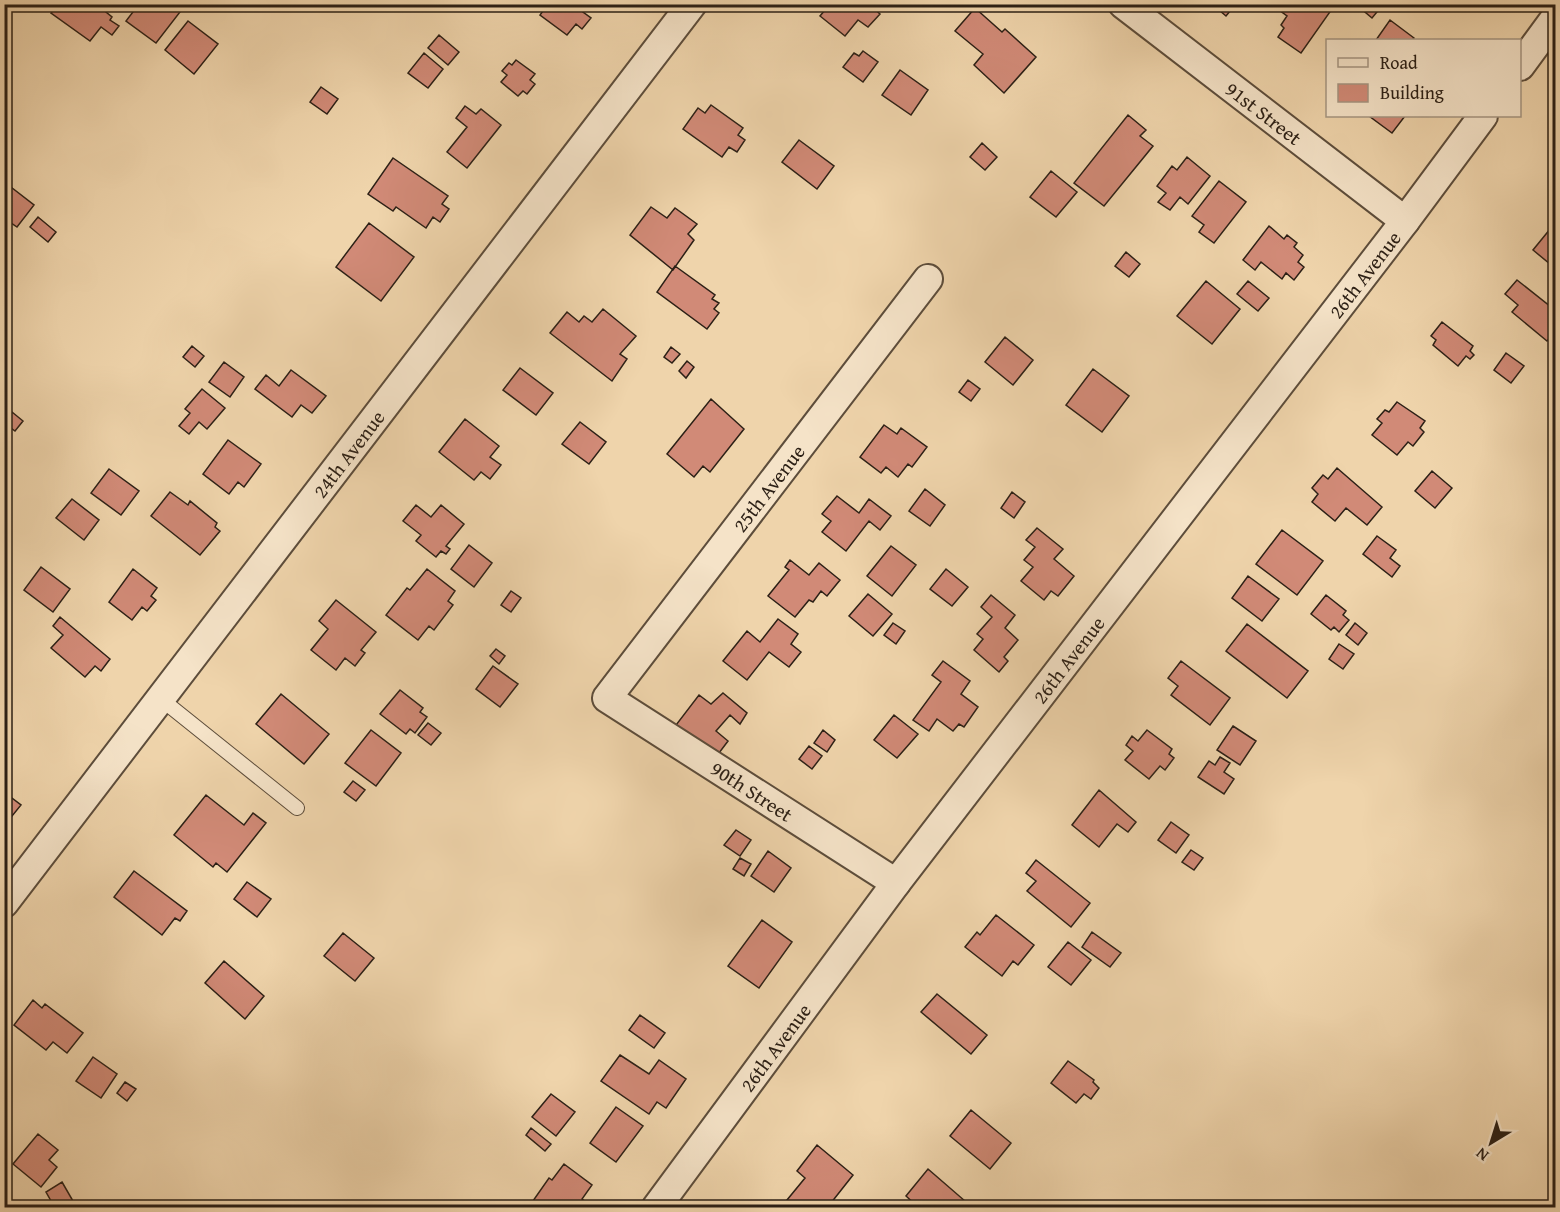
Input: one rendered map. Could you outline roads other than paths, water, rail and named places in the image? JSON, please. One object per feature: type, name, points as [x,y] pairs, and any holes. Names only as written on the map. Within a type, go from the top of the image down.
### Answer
[{"type":"street","name":"24th Avenue","points":[[4,903],[692,4]]},
{"type":"street","name":"91st Street","points":[[1123,4],[1405,220]]},
{"type":"street","points":[[1521,65],[1556,17]]},
{"type":"street","name":"26th Avenue","points":[[656,1208],[896,883],[1482,117]]},
{"type":"street","name":"25th Avenue","points":[[607,698],[928,279]]},
{"type":"street","name":"90th Street","points":[[607,698],[896,883]]},
{"type":"lane","points":[[161,699],[297,808]]}]
